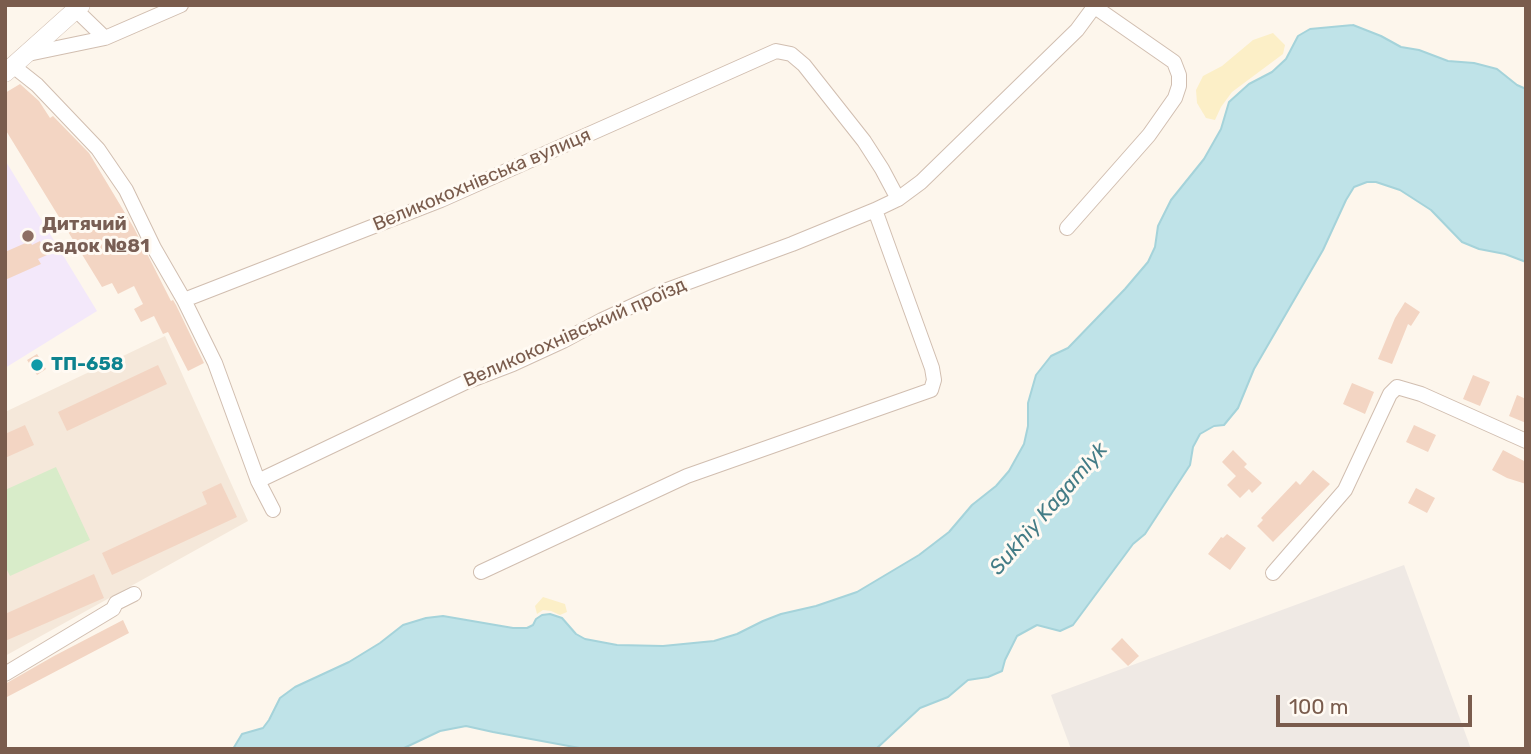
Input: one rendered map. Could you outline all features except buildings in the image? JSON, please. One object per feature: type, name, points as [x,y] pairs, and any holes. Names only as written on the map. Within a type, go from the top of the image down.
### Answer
[{"type":"street","points":[[15,64],[105,38],[180,5]]},
{"type":"street","points":[[898,199],[921,182],[1077,30],[1093,6],[1174,62],[1179,75],[1179,86],[1175,98],[1149,135],[1067,228]]},
{"type":"street","points":[[15,64],[78,7],[105,38]]},
{"type":"street","name":"Великокохнівська вулиця","points":[[184,300],[441,200],[776,51],[791,54],[804,65],[864,141],[898,199]]},
{"type":"street","points":[[15,64],[99,149],[125,190],[215,363],[258,481],[273,510]]},
{"type":"street","name":"Великокохнівський проїзд","points":[[258,481],[466,382],[550,347],[667,290],[792,244],[898,199]]},
{"type":"street","points":[[481,572],[687,476],[931,390],[934,380],[932,368],[875,210]]},
{"type":"street","points":[[1273,573],[1345,491],[1390,394],[1397,387],[1421,394],[1526,442]]},
{"type":"street","points":[[5,674],[113,610],[116,603],[134,594]]},
{"type":"shaded area","name":"Дитячий садок №81","points":[[5,160],[97,311],[5,368]]},
{"type":"shaded area","points":[[165,336],[248,521],[5,656],[5,412]]},
{"type":"shaded area","points":[[1404,565],[1471,749],[1071,749],[1051,695]]},
{"type":"green space","points":[[56,467],[90,540],[10,576],[5,566],[5,490]]},
{"type":"sand","points":[[1273,33],[1285,45],[1283,54],[1232,92],[1215,120],[1206,118],[1197,103],[1196,90],[1203,76],[1222,66],[1253,40]]},
{"type":"sand","points":[[543,597],[565,604],[567,612],[560,615],[543,610],[537,614],[535,606]]},
{"type":"water","name":"Sukhiy Kagamlyk","points":[[1353,25],[1401,47],[1419,50],[1448,61],[1474,63],[1497,69],[1526,89],[1526,262],[1462,242],[1431,210],[1400,190],[1376,182],[1354,187],[1323,250],[1254,369],[1238,408],[1224,425],[1214,426],[1200,434],[1193,447],[1190,465],[1145,534],[1133,544],[1073,625],[1060,631],[1037,625],[1017,636],[1002,671],[988,677],[968,680],[948,697],[920,708],[876,749],[585,749],[466,726],[440,731],[402,749],[233,749],[242,734],[263,728],[280,698],[295,687],[349,662],[403,625],[426,618],[443,616],[527,628],[542,615],[550,614],[562,618],[576,634],[585,639],[617,645],[663,646],[714,641],[737,634],[781,614],[857,592],[919,555],[949,532],[972,505],[996,486],[1009,471],[1024,444],[1028,426],[1028,403],[1036,375],[1051,356],[1068,348],[1148,262],[1155,247],[1158,226],[1171,200],[1204,159],[1221,129],[1229,102],[1249,84],[1272,72],[1286,59],[1298,36],[1310,29]]},
{"type":"place","name":"Дитячий садок №81","points":[[28,236]]},
{"type":"place","name":"ТП-658","points":[[37,365]]}]
